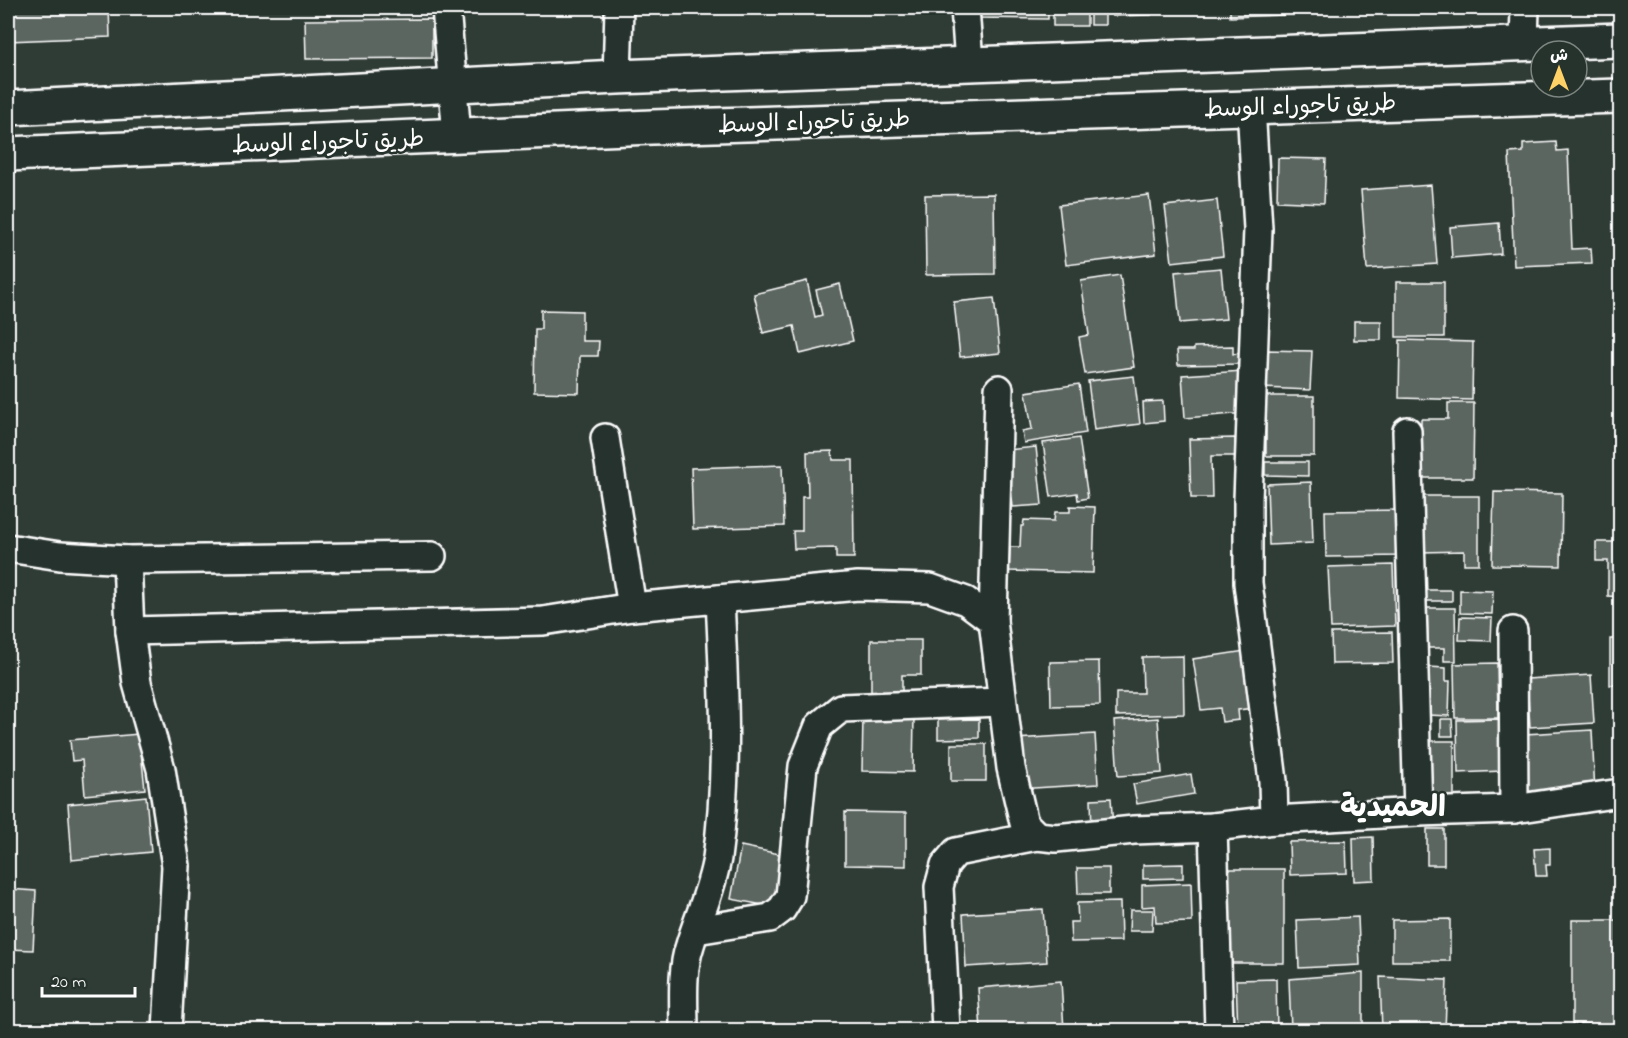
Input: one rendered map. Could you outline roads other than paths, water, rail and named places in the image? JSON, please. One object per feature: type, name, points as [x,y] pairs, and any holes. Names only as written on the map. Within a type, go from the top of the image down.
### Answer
[{"type":"main road","points":[[8,108],[617,77],[1620,40]]},
{"type":"main road","name":"طريق تاجوراء الوسط","points":[[8,154],[1251,106],[1620,96]]},
{"type":"street","points":[[446,8],[457,135]]},
{"type":"street","points":[[617,77],[619,8]]},
{"type":"street","points":[[965,8],[969,63]]},
{"type":"street","points":[[1524,44],[1525,8]]},
{"type":"street","points":[[1251,106],[1258,229],[1248,500],[1248,583],[1273,781],[1274,820]]},
{"type":"street","points":[[999,388],[993,621],[1011,768],[1024,823],[1037,836]]},
{"type":"street","points":[[1407,431],[1418,812]]},
{"type":"street","points":[[605,438],[632,608]]},
{"type":"street","points":[[8,548],[60,556],[126,560],[432,556]]},
{"type":"street","points":[[126,560],[130,631],[137,683],[161,769],[176,866],[167,1030]]},
{"type":"street","points":[[130,631],[543,621],[632,608],[858,586],[930,588],[966,601],[993,621]]},
{"type":"street","points":[[684,1030],[684,979],[689,946],[704,909],[713,876],[723,788],[724,703],[720,599]]},
{"type":"street","points":[[1513,631],[1514,809]]},
{"type":"street","points":[[696,930],[770,918],[782,909],[790,896],[803,766],[819,726],[841,708],[1002,702]]},
{"type":"street","points":[[946,1030],[939,887],[945,865],[956,852],[1037,836],[1056,838],[1134,830],[1213,827],[1274,820],[1514,809],[1620,793]]},
{"type":"street","points":[[1213,827],[1219,1030]]},
{"type":"district","name":"الحميدية","points":[[1393,806]]}]
